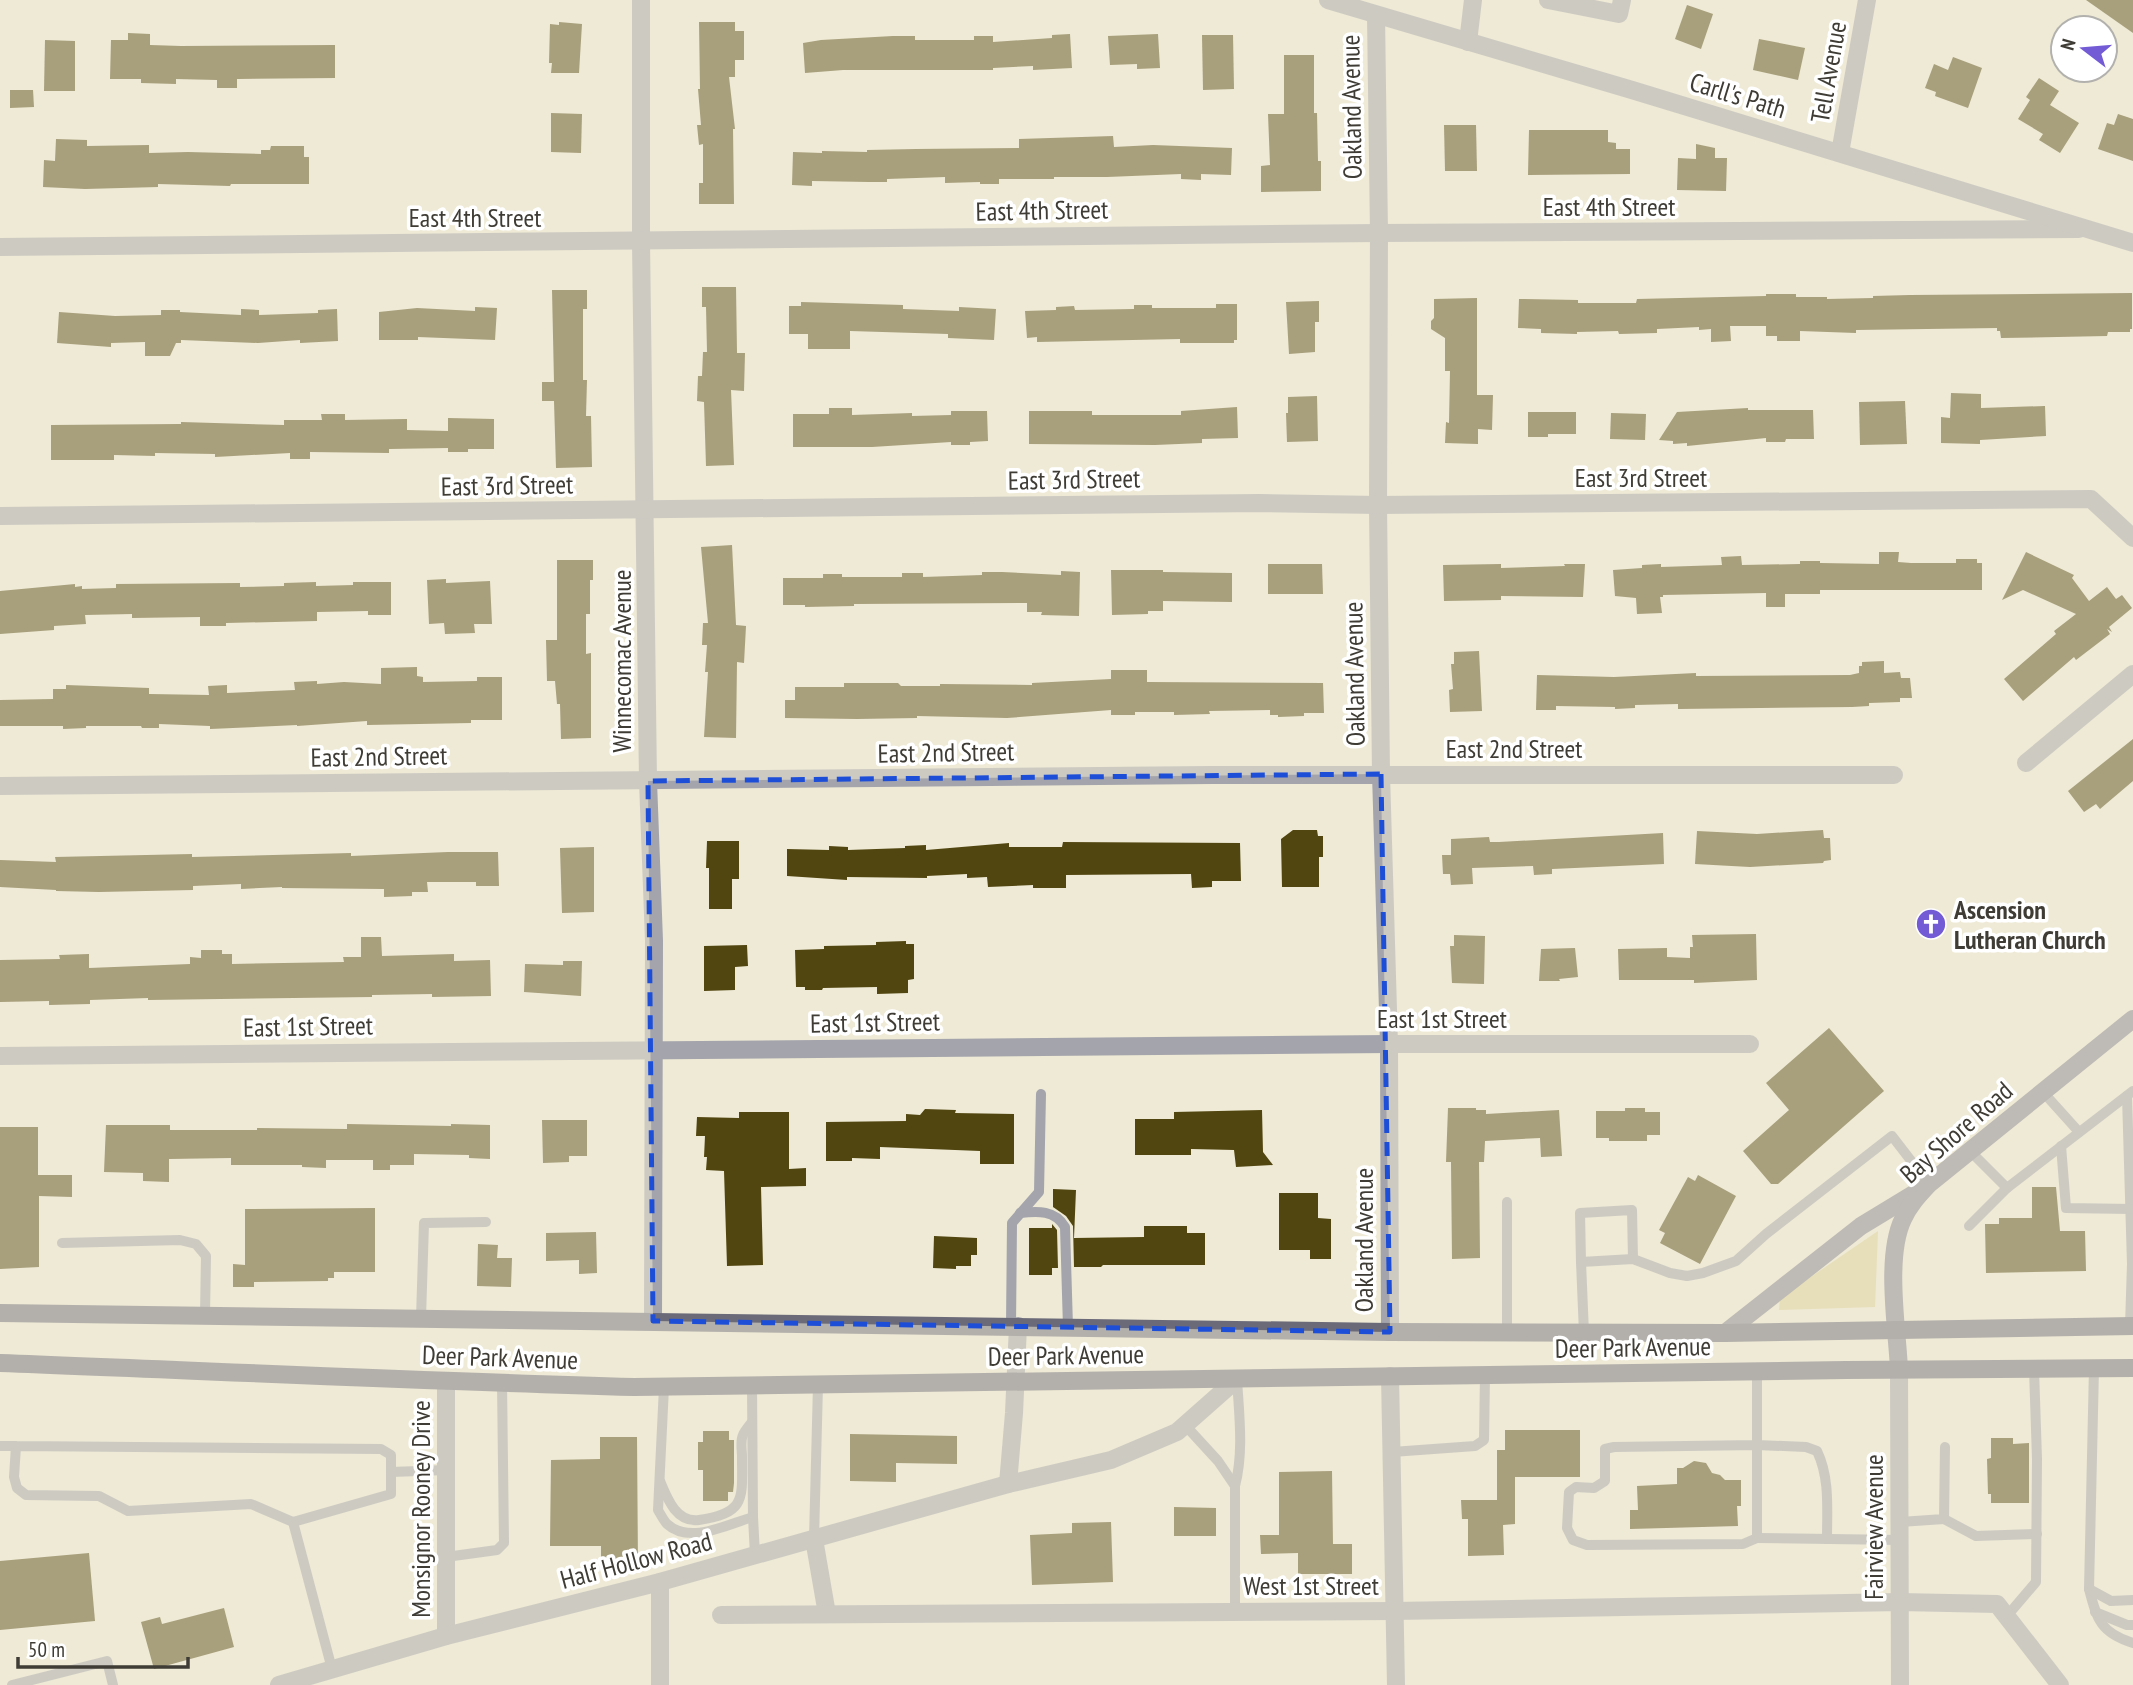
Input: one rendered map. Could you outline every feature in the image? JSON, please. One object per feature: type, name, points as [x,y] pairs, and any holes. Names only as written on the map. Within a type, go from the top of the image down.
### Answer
[{"type":"main road","name":"Bay Shore Road","points":[[1899,1369],[1894,1251],[1904,1216],[1929,1184],[2133,1019]]},
{"type":"main road","points":[[1726,1333],[1861,1226],[1929,1184]]},
{"type":"main road","name":"Deer Park Avenue","points":[[0,1314],[1390,1332],[1726,1333],[2131,1326]]},
{"type":"main road","name":"Deer Park Avenue","points":[[0,1363],[446,1382],[664,1387],[2133,1368]]},
{"type":"street","name":"Winnecomac Avenue","points":[[641,0],[641,242],[648,781],[654,941],[653,1321]]},
{"type":"street","name":"Carll's Path","points":[[1328,0],[2133,243]]},
{"type":"street","points":[[1468,42],[1473,0]]},
{"type":"street","points":[[1548,0],[1619,14],[1622,0]]},
{"type":"street","name":"Tell Avenue","points":[[1840,153],[1867,0]]},
{"type":"street","name":"Oakland Avenue","points":[[1376,15],[1379,233],[1378,505],[1381,774],[1389,1044],[1390,1332]]},
{"type":"street","name":"East 4th Street","points":[[0,247],[2085,229]]},
{"type":"street","name":"East 3rd Street","points":[[0,516],[1232,503],[1378,505],[2091,499],[2133,538]]},
{"type":"street","points":[[2026,763],[2133,674]]},
{"type":"street","name":"East 2nd Street","points":[[0,786],[1381,774],[1894,775]]},
{"type":"street","name":"East 1st Street","points":[[0,1056],[1389,1044],[1750,1044]]},
{"type":"street","points":[[1008,1484],[1015,1382],[1014,1326]]},
{"type":"street","name":"Fairview Avenue","points":[[1899,1369],[1900,1685]]},
{"type":"street","points":[[1390,1376],[1396,1685]]},
{"type":"street","name":"Half Hollow Road","points":[[279,1685],[446,1636],[660,1582],[1008,1484],[1111,1460],[1177,1432],[1237,1379]]},
{"type":"street","name":"Monsignor Rooney Drive","points":[[446,1382],[446,1636]]},
{"type":"street","points":[[814,1539],[827,1614]]},
{"type":"street","points":[[660,1582],[660,1685]]},
{"type":"street","name":"West 1st Street","points":[[721,1615],[1395,1611],[1900,1602],[1997,1604],[2007,1616]]},
{"type":"street","points":[[2007,1616],[2060,1685]]},
{"type":"lane","points":[[2043,1092],[2080,1132]]},
{"type":"lane","points":[[1014,1326],[1012,1223],[1039,1192],[1041,1094]]},
{"type":"lane","points":[[1969,1226],[2007,1188],[2130,1094]]},
{"type":"lane","points":[[2130,1094],[2131,1326]]},
{"type":"lane","points":[[1581,1262],[1633,1259],[1670,1273],[1687,1276],[1736,1261],[1766,1234],[1892,1136],[1929,1184]]},
{"type":"lane","points":[[2061,1146],[2066,1208],[2131,1209]]},
{"type":"lane","points":[[1970,1151],[2007,1188]]},
{"type":"lane","points":[[1507,1202],[1507,1332]]},
{"type":"lane","points":[[1584,1332],[1580,1213],[1632,1210],[1633,1259]]},
{"type":"lane","points":[[1020,1213],[1052,1214],[1060,1219],[1065,1227],[1068,1327]]},
{"type":"lane","points":[[421,1318],[424,1223],[486,1222]]},
{"type":"lane","points":[[62,1244],[180,1240],[196,1244],[206,1256],[205,1315]]},
{"type":"lane","points":[[2094,1368],[2089,1590],[2095,1615],[2113,1636],[2133,1643]]},
{"type":"lane","points":[[2007,1616],[2036,1582],[2037,1459],[2034,1369]]},
{"type":"lane","points":[[1757,1371],[1757,1538]]},
{"type":"lane","points":[[1392,1452],[1475,1447],[1483,1440],[1485,1375]]},
{"type":"lane","points":[[1235,1612],[1235,1486],[1240,1445],[1237,1379]]},
{"type":"lane","points":[[446,1557],[497,1550],[504,1543],[502,1383]]},
{"type":"lane","points":[[814,1539],[818,1385]]},
{"type":"lane","points":[[752,1386],[755,1555]]},
{"type":"lane","points":[[664,1387],[658,1510],[667,1524],[678,1531],[695,1534],[753,1517]]},
{"type":"lane","points":[[659,1479],[674,1510],[684,1518],[694,1521],[734,1509],[740,1500],[741,1436],[752,1422]]},
{"type":"lane","points":[[1185,1425],[1219,1461],[1235,1486]]},
{"type":"lane","points":[[0,1446],[16,1446],[381,1449],[391,1455],[391,1494],[293,1522],[251,1504],[128,1511],[99,1496],[26,1495],[17,1488],[14,1477],[16,1446]]},
{"type":"lane","points":[[1827,1539],[1823,1463],[1817,1451],[1806,1447],[1614,1447],[1605,1449],[1605,1481],[1594,1489],[1576,1487],[1569,1492],[1567,1528],[1573,1540],[1587,1545],[1743,1544],[1757,1538],[1827,1539],[1900,1532],[1944,1518],[1976,1536],[2037,1534]]},
{"type":"lane","points":[[1944,1518],[1945,1447]]},
{"type":"lane","points":[[391,1472],[446,1470]]},
{"type":"lane","points":[[293,1522],[332,1669]]},
{"type":"lane","points":[[2089,1590],[2111,1601],[2133,1600]]},
{"type":"lane","points":[[2095,1612],[2133,1625]]},
{"type":"lane","points":[[12,1685],[107,1661],[113,1685]]},
{"type":"highlighted area","points":[[1381,774],[1390,1332],[653,1321],[648,781]]},
{"type":"shaded area","points":[[1878,1231],[1875,1307],[1779,1310],[1780,1298]]},
{"type":"building","points":[[2086,0],[2133,0],[2133,33],[2119,23],[2119,14],[2106,14]]},
{"type":"building","points":[[1687,5],[1713,14],[1701,49],[1675,39]]},
{"type":"building","points":[[559,22],[582,24],[579,73],[551,73],[550,24],[559,25]]},
{"type":"building","points":[[699,22],[735,22],[735,31],[744,31],[744,60],[735,60],[735,77],[729,77],[735,129],[734,204],[699,204],[699,183],[703,183],[703,144],[699,145],[697,125],[701,125],[698,89]]},
{"type":"building","points":[[128,33],[150,34],[150,45],[335,45],[335,78],[237,79],[237,88],[217,88],[217,80],[176,79],[176,84],[141,83],[141,79],[110,79],[111,40],[128,40]]},
{"type":"building","points":[[1070,34],[1072,68],[1033,70],[1033,66],[993,70],[843,70],[805,73],[803,43],[821,40],[915,36],[915,40],[974,40],[974,36],[993,36],[993,42],[1052,38],[1052,35]]},
{"type":"building","points":[[1158,34],[1160,68],[1137,69],[1137,64],[1110,65],[1108,36]]},
{"type":"building","points":[[1202,35],[1233,35],[1234,89],[1203,90]]},
{"type":"building","points":[[1759,39],[1805,48],[1798,80],[1753,70]]},
{"type":"building","points":[[45,40],[75,41],[75,91],[44,91]]},
{"type":"building","points":[[1284,55],[1314,55],[1314,113],[1317,113],[1321,191],[1261,192],[1261,166],[1270,165],[1268,114],[1284,114]]},
{"type":"building","points":[[1953,57],[1982,68],[1968,108],[1935,96],[1936,92],[1925,88],[1934,64],[1948,70]]},
{"type":"building","points":[[2039,78],[2059,91],[2050,105],[2079,123],[2060,153],[2039,140],[2043,134],[2018,119],[2030,100],[2026,97]]},
{"type":"building","points":[[10,90],[33,90],[34,107],[10,108]]},
{"type":"building","points":[[551,113],[582,114],[581,153],[551,152]]},
{"type":"building","points":[[2118,114],[2133,119],[2133,161],[2098,149],[2107,123],[2114,125]]},
{"type":"building","points":[[1444,125],[1476,125],[1477,171],[1445,171]]},
{"type":"building","points":[[1529,130],[1608,130],[1608,142],[1616,143],[1616,149],[1630,149],[1630,174],[1528,175]]},
{"type":"building","points":[[1113,136],[1114,147],[1153,145],[1232,148],[1231,175],[1201,174],[1201,180],[1181,179],[1181,174],[999,179],[999,184],[945,183],[945,177],[887,179],[887,182],[812,181],[812,186],[792,185],[793,152],[1019,148],[1019,139]]},
{"type":"building","points":[[56,139],[87,140],[87,146],[149,145],[149,153],[261,154],[261,150],[270,150],[271,146],[304,146],[304,157],[309,157],[309,184],[158,184],[158,187],[85,189],[43,187],[44,160],[55,161]]},
{"type":"building","points":[[1696,144],[1715,148],[1715,158],[1727,158],[1726,191],[1677,190],[1678,158],[1696,159]]},
{"type":"building","points":[[702,287],[736,287],[737,353],[745,353],[744,391],[731,390],[734,465],[706,466],[704,402],[697,401],[698,376],[702,376],[703,352],[707,352],[706,307],[702,307]]},
{"type":"building","points":[[552,290],[587,290],[587,309],[583,309],[583,380],[587,380],[586,416],[591,416],[592,467],[556,468],[554,401],[542,401],[542,382],[554,382]]},
{"type":"building","points":[[2132,293],[2132,329],[2130,332],[2108,332],[2107,336],[2001,338],[1997,328],[1856,330],[1856,333],[1800,331],[1800,341],[1777,341],[1777,336],[1766,336],[1766,326],[1730,326],[1731,341],[1711,342],[1711,329],[1699,330],[1699,327],[1657,329],[1657,333],[1619,334],[1618,331],[1541,333],[1541,329],[1518,328],[1519,299],[1636,303],[1637,299],[1766,294],[1796,294],[1796,297],[1827,299],[1910,295]]},
{"type":"building","points":[[1477,298],[1477,395],[1493,395],[1492,430],[1478,429],[1478,444],[1445,443],[1446,422],[1449,423],[1450,371],[1445,371],[1445,338],[1431,329],[1434,299]]},
{"type":"building","points":[[1319,301],[1319,322],[1315,322],[1315,352],[1289,354],[1286,302]]},
{"type":"building","points":[[801,302],[903,305],[903,309],[996,309],[994,340],[948,338],[948,334],[850,331],[850,349],[808,349],[808,334],[789,334],[789,306],[801,306]]},
{"type":"building","points":[[1216,304],[1237,304],[1237,340],[1234,340],[1234,343],[1180,343],[1180,339],[1037,342],[1037,337],[1027,338],[1025,311],[1056,310],[1056,307],[1074,306],[1075,310],[1134,309],[1134,305],[1152,305],[1152,308],[1216,308]]},
{"type":"building","points":[[475,307],[497,308],[495,340],[418,337],[418,340],[379,340],[379,312],[417,308],[475,311]]},
{"type":"building","points":[[241,309],[259,310],[259,315],[318,313],[318,310],[337,309],[338,341],[258,343],[181,340],[181,343],[176,343],[170,356],[145,356],[145,342],[111,343],[111,347],[57,343],[59,312],[115,316],[161,315],[161,310],[180,310],[241,315]]},
{"type":"building","points":[[1951,393],[1981,394],[1981,408],[2045,406],[2046,436],[1980,440],[1980,444],[1941,443],[1941,417],[1950,418]]},
{"type":"building","points":[[1317,396],[1318,441],[1287,442],[1288,397]]},
{"type":"building","points":[[1905,401],[1907,444],[1860,445],[1859,402]]},
{"type":"building","points":[[1237,407],[1238,438],[1155,445],[1029,444],[1029,411],[1092,411],[1092,415],[1181,415],[1181,411]]},
{"type":"building","points":[[829,408],[852,408],[852,415],[951,415],[951,411],[987,411],[988,441],[970,442],[970,445],[951,445],[951,442],[872,447],[793,447],[793,414],[829,414]]},
{"type":"building","points":[[1748,408],[1813,410],[1814,439],[1766,442],[1766,438],[1687,446],[1687,443],[1673,444],[1673,441],[1659,440],[1677,412]]},
{"type":"building","points":[[1528,412],[1576,412],[1576,434],[1528,437]]},
{"type":"building","points":[[1611,413],[1646,414],[1645,440],[1610,439]]},
{"type":"building","points":[[321,414],[345,414],[345,420],[407,419],[407,430],[448,431],[448,418],[494,419],[494,449],[468,449],[468,452],[448,452],[448,448],[389,449],[389,453],[310,452],[310,459],[290,459],[290,453],[215,457],[215,454],[155,453],[155,456],[114,455],[114,460],[51,460],[51,425],[181,422],[284,425],[284,420],[322,420]]},
{"type":"building","points":[[732,545],[736,625],[746,626],[744,663],[737,662],[736,738],[704,737],[708,672],[705,672],[707,645],[702,645],[703,623],[708,623],[701,547]]},
{"type":"building","points":[[1879,552],[1899,552],[1898,562],[1911,563],[1956,563],[1956,559],[1977,559],[1977,563],[1982,563],[1982,590],[1820,590],[1820,594],[1785,594],[1785,607],[1766,607],[1766,593],[1663,595],[1660,597],[1662,613],[1637,614],[1636,598],[1615,596],[1613,570],[1642,568],[1642,565],[1722,565],[1721,557],[1741,556],[1742,565],[1800,564],[1800,561],[1879,564]]},
{"type":"building","points":[[2026,552],[2074,575],[2072,578],[2089,601],[2107,587],[2116,599],[2122,595],[2132,608],[2109,627],[2112,632],[2107,629],[2110,634],[2076,660],[2074,657],[2023,701],[2004,679],[2056,634],[2054,631],[2076,614],[2023,590],[2002,600]]},
{"type":"building","points":[[557,560],[593,560],[590,614],[586,614],[586,654],[591,653],[591,738],[561,739],[560,704],[557,704],[555,681],[547,681],[546,640],[557,640]]},
{"type":"building","points":[[1268,564],[1322,564],[1323,594],[1268,594]]},
{"type":"building","points":[[1501,564],[1501,568],[1585,564],[1583,597],[1501,596],[1501,600],[1444,601],[1443,565]]},
{"type":"building","points":[[1111,570],[1232,573],[1232,602],[1163,601],[1163,611],[1112,615]]},
{"type":"building","points":[[1061,571],[1080,572],[1079,616],[1027,612],[1027,603],[854,604],[805,607],[783,605],[783,578],[823,578],[823,574],[842,574],[842,577],[902,577],[902,573],[923,573],[923,577],[982,575],[982,572],[1061,575]]},
{"type":"building","points":[[446,579],[446,583],[490,581],[492,624],[474,624],[475,633],[445,634],[444,623],[429,624],[427,580]]},
{"type":"building","points":[[316,582],[316,586],[391,582],[391,615],[368,615],[368,611],[317,612],[317,621],[200,626],[200,617],[132,618],[132,614],[85,615],[86,624],[54,626],[54,630],[0,634],[0,591],[75,584],[75,587],[82,586],[82,589],[116,588],[116,584],[240,583],[240,587]]},
{"type":"building","points":[[1479,651],[1482,711],[1450,712],[1449,690],[1453,689],[1451,664],[1454,664],[1454,652]]},
{"type":"building","points":[[1884,661],[1884,673],[1900,672],[1901,678],[1910,678],[1912,698],[1900,698],[1900,702],[1869,703],[1869,706],[1852,707],[1678,709],[1678,704],[1635,705],[1635,708],[1615,709],[1556,706],[1556,710],[1536,710],[1537,675],[1850,675],[1859,673],[1862,662]]},
{"type":"building","points":[[417,667],[417,676],[423,677],[423,682],[477,681],[477,677],[502,677],[502,720],[367,725],[367,721],[210,729],[210,726],[159,724],[159,728],[86,726],[63,729],[63,726],[0,726],[0,700],[53,699],[53,689],[66,689],[66,685],[149,688],[149,694],[209,695],[208,686],[227,685],[227,693],[295,690],[294,682],[381,684],[381,668]]},
{"type":"building","points":[[1111,670],[1147,670],[1147,682],[1323,683],[1324,713],[1278,717],[1270,715],[1270,710],[1209,711],[1210,714],[1174,715],[1174,712],[1135,712],[1135,715],[1111,715],[1111,710],[1007,718],[785,718],[785,700],[795,700],[795,687],[844,687],[844,683],[898,683],[901,686],[1032,685],[1111,679]]},
{"type":"building","points":[[2133,739],[2133,781],[2100,809],[2096,804],[2084,812],[2068,791]]},
{"type":"building","points":[[1293,830],[1317,830],[1318,836],[1323,836],[1323,857],[1319,857],[1319,887],[1282,887],[1281,839]]},
{"type":"building","points":[[1823,830],[1824,838],[1830,838],[1831,860],[1823,863],[1750,867],[1695,864],[1697,831],[1757,834]]},
{"type":"building","points":[[1663,833],[1664,864],[1552,869],[1552,874],[1534,875],[1533,866],[1472,868],[1473,884],[1451,885],[1450,874],[1443,874],[1442,855],[1451,855],[1451,839],[1489,837],[1490,842],[1499,842]]},
{"type":"building","points":[[707,841],[739,841],[739,879],[732,879],[732,909],[709,909]]},
{"type":"building","points":[[1063,842],[1240,843],[1241,881],[1212,881],[1212,887],[1192,888],[1191,874],[1066,875],[1066,888],[1033,888],[1033,885],[988,887],[987,877],[967,878],[967,874],[927,878],[847,877],[847,880],[787,876],[787,849],[829,850],[829,846],[848,847],[848,850],[926,845],[926,850],[1009,843],[1009,847],[1062,847]]},
{"type":"building","points":[[594,847],[594,912],[562,913],[560,848]]},
{"type":"building","points":[[498,852],[499,886],[476,886],[476,882],[427,882],[428,892],[412,892],[412,896],[384,897],[384,889],[241,889],[241,884],[193,886],[193,890],[99,892],[0,887],[0,860],[56,862],[55,857],[351,853],[351,856]]},
{"type":"building","points":[[1756,934],[1757,980],[1694,983],[1694,980],[1619,980],[1618,949],[1667,948],[1667,957],[1690,958],[1692,935]]},
{"type":"building","points":[[1454,935],[1485,936],[1484,984],[1452,983],[1450,946],[1454,946]]},
{"type":"building","points":[[361,937],[381,937],[382,956],[454,954],[454,961],[490,960],[491,996],[432,997],[432,994],[372,997],[148,998],[49,1005],[49,1001],[0,1002],[0,960],[60,959],[59,955],[89,954],[89,968],[190,964],[190,957],[201,958],[201,950],[222,950],[222,954],[232,954],[232,964],[344,962],[343,957],[361,957]]},
{"type":"building","points":[[906,941],[906,944],[914,944],[914,979],[908,980],[908,993],[877,994],[877,987],[805,990],[805,987],[796,987],[795,950]]},
{"type":"building","points":[[747,945],[748,966],[735,967],[735,990],[704,991],[704,946]]},
{"type":"building","points":[[1575,948],[1578,977],[1559,979],[1560,981],[1539,981],[1541,949]]},
{"type":"building","points":[[563,961],[582,961],[581,996],[524,992],[525,964],[563,965]]},
{"type":"building","points":[[1829,1028],[1884,1091],[1778,1184],[1771,1184],[1743,1151],[1789,1110],[1766,1083]]},
{"type":"building","points":[[1448,1108],[1476,1108],[1486,1110],[1486,1114],[1559,1110],[1562,1156],[1541,1157],[1540,1138],[1485,1141],[1484,1162],[1479,1162],[1480,1258],[1452,1259],[1451,1162],[1446,1162]]},
{"type":"building","points":[[1625,1108],[1645,1108],[1645,1112],[1660,1112],[1660,1135],[1647,1135],[1647,1141],[1609,1141],[1609,1138],[1596,1138],[1596,1111],[1625,1111]]},
{"type":"building","points":[[925,1109],[956,1110],[955,1113],[1014,1114],[1014,1164],[980,1164],[980,1151],[880,1147],[880,1159],[826,1161],[826,1122],[906,1121],[906,1114],[920,1115]]},
{"type":"building","points":[[1262,1110],[1263,1152],[1273,1165],[1236,1167],[1234,1150],[1191,1149],[1191,1155],[1135,1155],[1135,1119],[1174,1119],[1174,1112]]},
{"type":"building","points":[[739,1112],[789,1112],[789,1169],[806,1168],[806,1186],[761,1187],[763,1265],[727,1266],[724,1171],[706,1170],[705,1136],[696,1136],[697,1117],[739,1118]]},
{"type":"building","points":[[542,1120],[587,1120],[587,1156],[569,1156],[569,1162],[543,1163]]},
{"type":"building","points":[[347,1124],[490,1125],[490,1159],[469,1158],[469,1155],[414,1154],[414,1165],[390,1165],[390,1170],[373,1170],[373,1160],[326,1160],[326,1168],[302,1165],[231,1165],[231,1158],[169,1159],[169,1182],[143,1181],[143,1173],[104,1172],[106,1125],[170,1125],[170,1130],[257,1130],[347,1129]]},
{"type":"building","points":[[0,1127],[38,1127],[38,1175],[72,1175],[72,1197],[39,1196],[39,1267],[0,1269]]},
{"type":"building","points":[[1698,1175],[1736,1196],[1700,1264],[1660,1243],[1665,1233],[1659,1230],[1688,1177],[1695,1181]]},
{"type":"building","points":[[2032,1187],[2056,1187],[2060,1231],[2085,1231],[2086,1271],[1986,1273],[1985,1224],[1999,1224],[1999,1218],[2032,1218]]},
{"type":"building","points":[[1053,1189],[1076,1190],[1074,1238],[1144,1237],[1144,1226],[1187,1226],[1187,1233],[1205,1233],[1205,1265],[1074,1267],[1073,1226],[1066,1216],[1053,1207]]},
{"type":"building","points":[[1279,1193],[1318,1193],[1318,1218],[1331,1219],[1331,1259],[1310,1259],[1310,1250],[1279,1250]]},
{"type":"building","points":[[375,1208],[375,1272],[334,1272],[334,1278],[328,1278],[328,1281],[254,1282],[254,1287],[233,1287],[233,1264],[245,1265],[245,1209]]},
{"type":"building","points":[[1052,1224],[1057,1230],[1058,1268],[1052,1268],[1052,1275],[1029,1275],[1029,1228],[1052,1228]]},
{"type":"building","points":[[596,1232],[597,1273],[579,1274],[579,1260],[546,1261],[546,1233]]},
{"type":"building","points":[[934,1236],[977,1238],[977,1255],[971,1255],[971,1266],[956,1266],[956,1269],[933,1268]]},
{"type":"building","points":[[478,1244],[498,1245],[497,1258],[512,1258],[511,1287],[477,1286]]},
{"type":"building","points":[[1505,1430],[1580,1430],[1580,1477],[1515,1477],[1515,1524],[1503,1525],[1504,1555],[1468,1556],[1468,1519],[1462,1519],[1461,1500],[1497,1500],[1497,1450],[1505,1450]]},
{"type":"building","points":[[703,1431],[729,1431],[729,1440],[734,1440],[734,1483],[733,1492],[728,1492],[728,1501],[703,1501],[703,1470],[698,1470],[698,1442],[703,1442]]},
{"type":"building","points":[[850,1434],[957,1436],[957,1464],[896,1463],[896,1482],[850,1481]]},
{"type":"building","points":[[600,1437],[637,1437],[638,1568],[601,1572],[601,1546],[550,1546],[551,1460],[600,1459]]},
{"type":"building","points":[[1991,1438],[2013,1438],[2013,1444],[2029,1443],[2029,1503],[1991,1503],[1991,1494],[1988,1494],[1987,1459],[1991,1458]]},
{"type":"building","points":[[1694,1461],[1706,1463],[1712,1473],[1725,1480],[1741,1480],[1741,1506],[1737,1506],[1738,1526],[1630,1529],[1630,1510],[1638,1510],[1637,1486],[1677,1484],[1677,1468],[1683,1468]]},
{"type":"building","points":[[1332,1471],[1333,1544],[1352,1544],[1352,1574],[1298,1574],[1298,1553],[1261,1554],[1260,1535],[1279,1535],[1279,1472]]},
{"type":"building","points":[[1174,1507],[1216,1508],[1216,1536],[1174,1536]]},
{"type":"building","points":[[1111,1522],[1113,1582],[1032,1585],[1030,1535],[1072,1533],[1072,1523]]},
{"type":"building","points":[[89,1553],[95,1621],[0,1630],[0,1561]]},
{"type":"building","points":[[224,1608],[234,1647],[154,1669],[141,1622],[160,1617],[162,1624]]},
{"type":"place","name":"Ascension Lutheran Church","points":[[1931,924]]}]
